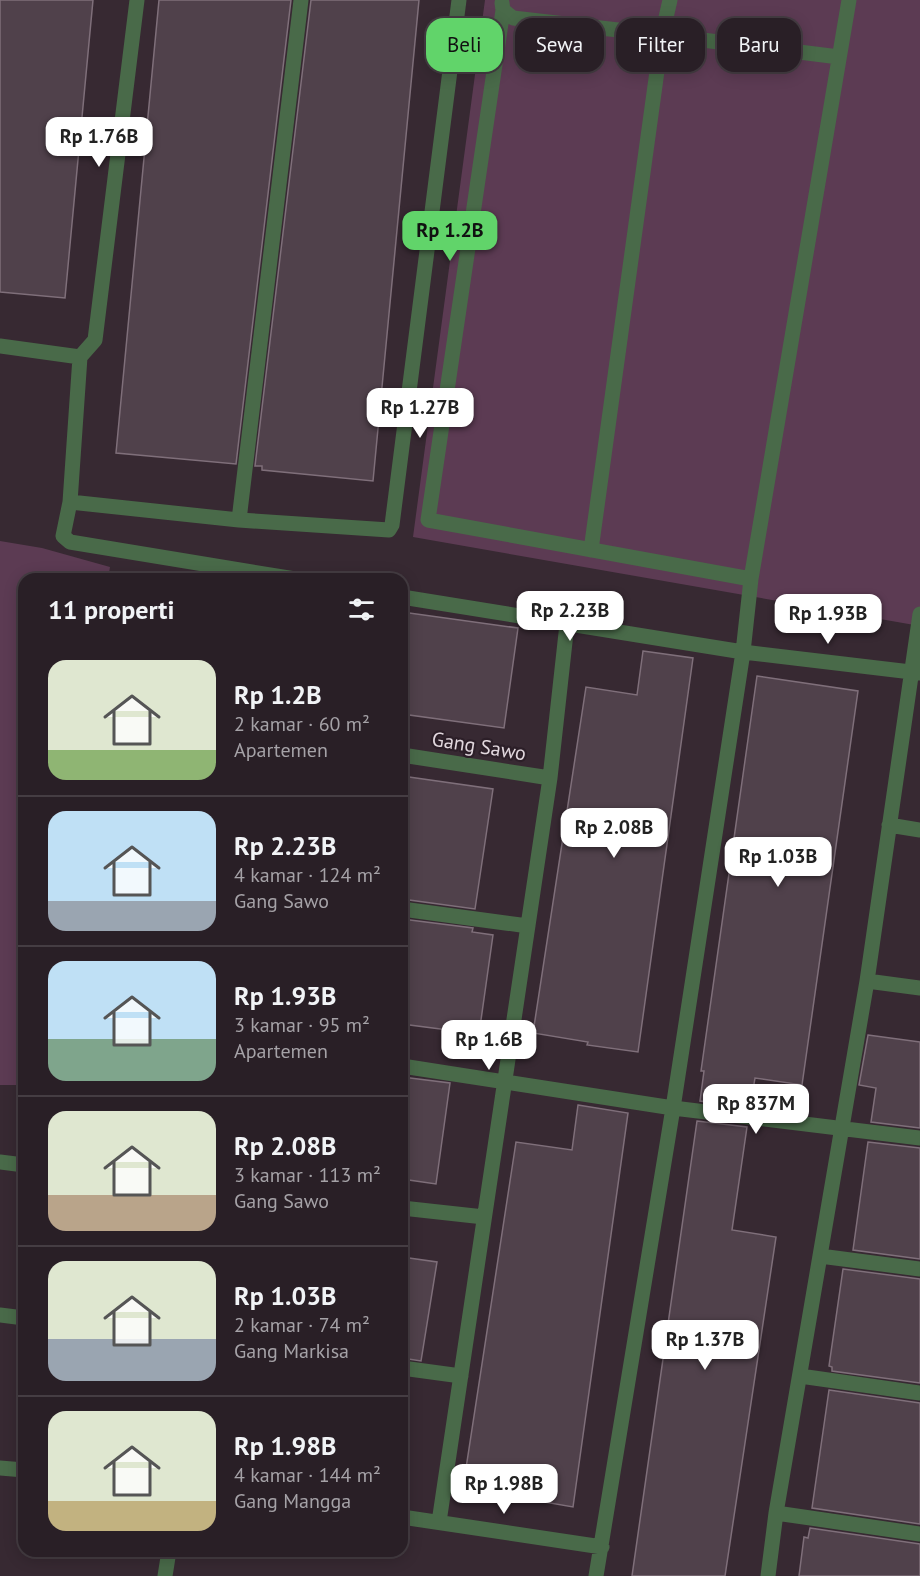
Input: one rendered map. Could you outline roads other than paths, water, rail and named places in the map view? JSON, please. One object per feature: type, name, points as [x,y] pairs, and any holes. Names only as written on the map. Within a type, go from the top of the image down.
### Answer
[{"type":"street","points":[[136,0],[94,340],[80,357],[70,502],[63,536],[70,542],[259,573]]},
{"type":"street","points":[[239,520],[301,0]]},
{"type":"street","points":[[70,502],[239,520],[383,531],[392,525],[459,0]]},
{"type":"street","points":[[666,18],[670,0]]},
{"type":"street","points":[[596,1576],[673,1108],[743,652],[751,579],[849,0]]},
{"type":"street","points":[[502,5],[513,18],[616,30]]},
{"type":"street","points":[[502,5],[428,520],[751,579]]},
{"type":"street","points":[[705,40],[839,57]]},
{"type":"street","points":[[591,550],[657,72]]},
{"type":"street","points":[[0,346],[80,357]]},
{"type":"street","points":[[408,598],[743,652],[915,672]]},
{"type":"street","points":[[768,1576],[776,1513],[867,981],[889,825],[915,672],[920,615]]},
{"type":"street","points":[[439,1522],[550,778],[567,624]]},
{"type":"street","name":"Gang Sawo","points":[[408,756],[550,778]]},
{"type":"street","points":[[889,825],[920,830]]},
{"type":"street","points":[[408,910],[528,926]]},
{"type":"street","points":[[867,981],[920,988]]},
{"type":"street","points":[[408,1067],[673,1108],[920,1138]]},
{"type":"street","points":[[0,1162],[18,1164]]},
{"type":"street","points":[[408,1209],[484,1217]]},
{"type":"street","points":[[820,1256],[920,1269]]},
{"type":"street","points":[[0,1315],[18,1317]]},
{"type":"street","points":[[408,1369],[460,1376]]},
{"type":"street","points":[[800,1376],[920,1393]]},
{"type":"street","points":[[0,1468],[18,1470]]},
{"type":"street","points":[[776,1513],[920,1534]]},
{"type":"street","points":[[408,1518],[602,1547]]},
{"type":"street","points":[[165,1576],[168,1557]]}]
